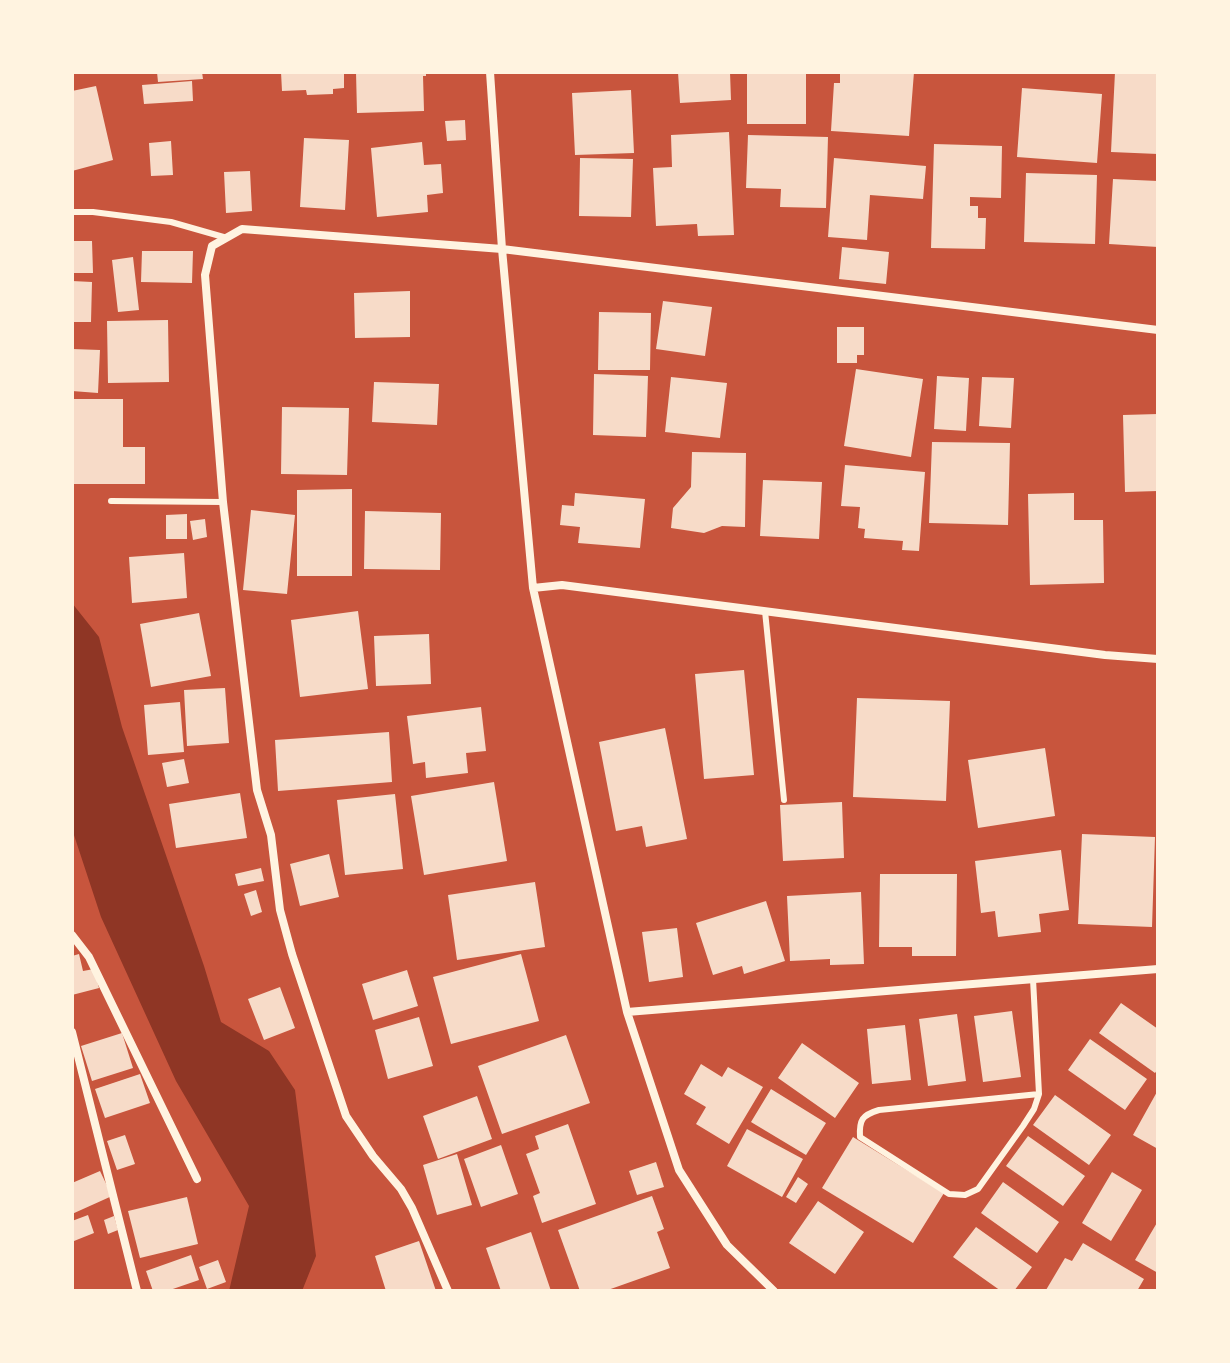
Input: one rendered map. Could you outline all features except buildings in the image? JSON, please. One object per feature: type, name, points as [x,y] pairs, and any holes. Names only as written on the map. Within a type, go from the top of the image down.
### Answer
[{"type":"street","points":[[490,72],[502,249],[533,588],[627,1012],[679,1170],[727,1245],[774,1291]]},
{"type":"street","points":[[448,1291],[401,1189],[373,1156],[346,1116],[280,910],[271,835],[257,790],[223,502],[205,275],[212,246],[242,229],[502,249],[1158,330]]},
{"type":"street","points":[[533,588],[562,585],[1105,655],[1158,659]]},
{"type":"street","points":[[72,935],[89,957],[197,1179]]},
{"type":"street","points":[[627,1012],[1158,969]]},
{"type":"street","points":[[72,1032],[137,1291]]},
{"type":"lane","points":[[72,212],[171,222],[227,238]]},
{"type":"lane","points":[[111,501],[223,502]]},
{"type":"lane","points":[[765,611],[784,800]]},
{"type":"lane","points":[[1033,979],[1039,1094],[1029,1118],[978,1189],[965,1195],[949,1194],[860,1137],[859,1124],[867,1113],[879,1110],[1039,1094]]},
{"type":"shaded area","points":[[72,603],[99,637],[122,727],[221,1022],[269,1051],[295,1090],[316,1256],[302,1291],[229,1291],[249,1206],[176,1081],[101,917],[72,829]]}]
